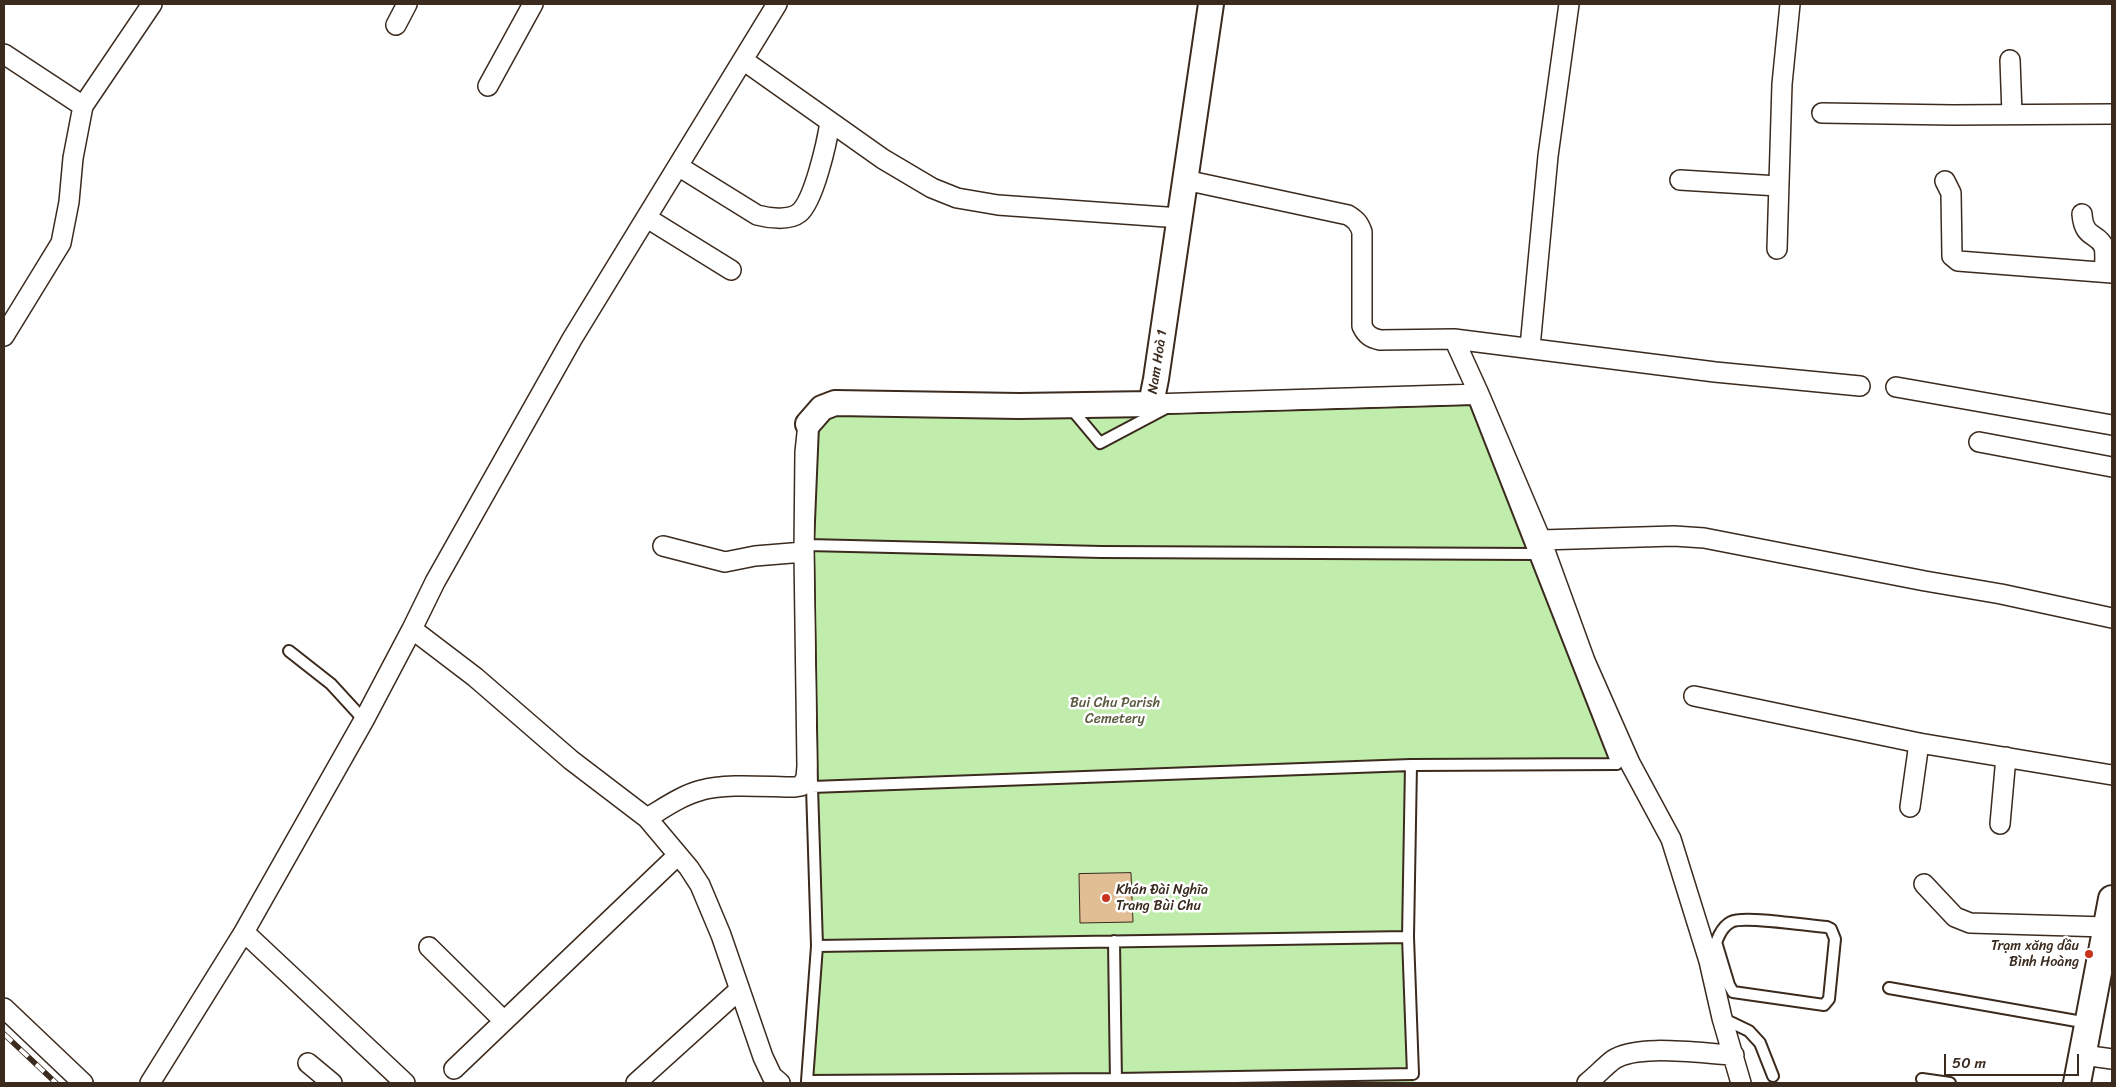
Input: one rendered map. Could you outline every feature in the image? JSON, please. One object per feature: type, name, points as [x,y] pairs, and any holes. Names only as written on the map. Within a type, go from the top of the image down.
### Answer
[{"type":"main road","points":[[2077,1083],[2088,1023],[2105,978],[2106,927],[2112,900]]},
{"type":"street","points":[[4,336],[61,243],[73,158],[83,106],[152,4]]},
{"type":"street","points":[[396,25],[407,4]]},
{"type":"street","points":[[488,86],[533,4]]},
{"type":"street","points":[[150,1083],[244,932],[364,720],[438,576],[572,339],[777,4]]},
{"type":"street","name":"Nam Hoà 1","points":[[808,424],[822,408],[835,403],[1018,406],[1151,404],[1211,4]]},
{"type":"street","points":[[1530,347],[1548,156],[1569,4]]},
{"type":"street","points":[[1777,249],[1782,84],[1790,4]]},
{"type":"street","points":[[4,54],[83,106]]},
{"type":"street","points":[[743,60],[883,159],[932,188],[957,198],[998,205],[1180,218]]},
{"type":"street","points":[[2010,60],[2012,114]]},
{"type":"street","points":[[1822,113],[2112,114]]},
{"type":"street","points":[[678,166],[757,215],[768,218],[793,216],[800,213],[810,194],[827,144],[830,122]]},
{"type":"street","points":[[1185,180],[1348,215],[1355,219],[1359,223],[1362,232],[1362,326],[1365,333],[1372,338],[1380,340],[1454,339],[1530,347],[1715,372],[1860,386]]},
{"type":"street","points":[[1680,180],[1778,186]]},
{"type":"street","points":[[1945,181],[1951,193],[1952,256],[1958,261],[2108,272],[2104,248],[2097,238],[2086,230],[2082,214]]},
{"type":"street","points":[[647,218],[731,270]]},
{"type":"street","points":[[1454,339],[1479,394],[1538,547],[1593,678],[1630,763],[1671,839],[1709,961],[1722,1018],[1741,1083]]},
{"type":"street","points":[[1896,387],[2112,425]]},
{"type":"street","points":[[1151,404],[1479,394]]},
{"type":"street","points":[[647,818],[687,795],[701,790],[715,787],[795,787],[804,783],[808,766],[805,452],[808,424]]},
{"type":"street","points":[[1980,442],[2112,467]]},
{"type":"street","points":[[1538,547],[1674,536],[1704,538],[2001,594],[2112,618]]},
{"type":"street","points":[[663,546],[725,562],[806,549]]},
{"type":"street","points":[[412,629],[475,677],[570,760],[647,818],[678,855],[700,885],[721,936],[763,1057],[772,1076],[780,1083]]},
{"type":"street","points":[[1694,696],[1918,743],[2112,775]]},
{"type":"street","points":[[1910,807],[1918,743]]},
{"type":"street","points":[[2000,824],[2006,757]]},
{"type":"street","points":[[454,1069],[678,855]]},
{"type":"street","points":[[1924,884],[1955,917],[1970,923],[2106,927]]},
{"type":"street","points":[[244,932],[405,1083]]},
{"type":"street","points":[[429,947],[504,1021]]},
{"type":"street","points":[[636,1083],[739,990]]},
{"type":"street","points":[[4,1008],[83,1083]]},
{"type":"street","points":[[1587,1083],[1613,1060],[1625,1054],[1642,1050],[1734,1055]]},
{"type":"street","points":[[2083,1055],[2112,1059]]},
{"type":"street","points":[[308,1063],[332,1083]]},
{"type":"lane","points":[[812,787],[1411,765],[1617,764],[1538,547],[1474,399],[1166,408],[1100,443],[1074,412],[836,406],[826,410],[813,426],[806,549],[816,946],[807,1081],[1266,1080],[1414,1074],[1408,936],[1411,765]]},
{"type":"lane","points":[[806,549],[1101,552],[1538,547]]},
{"type":"lane","points":[[289,651],[331,684],[364,720]]},
{"type":"lane","points":[[1709,961],[1716,942],[1725,927],[1738,919],[1831,929],[1835,939],[1829,999],[1824,1005],[1733,992],[1729,985],[1716,942]]},
{"type":"lane","points":[[816,946],[1408,936]]},
{"type":"lane","points":[[1114,941],[1116,1081]]},
{"type":"lane","points":[[1889,988],[2088,1023]]},
{"type":"lane","points":[[1722,1018],[1749,1031],[1760,1043],[1773,1076]]},
{"type":"lane","points":[[1922,1079],[1950,1083]]},
{"type":"green space","name":"Bui Chu Parish Cemetery","points":[[1479,394],[1630,763],[1416,769],[1408,937],[1414,1083],[807,1083],[817,939],[809,424],[835,403]]},
{"type":"building","name":"Khán Đài Nghĩa Trang Bùi Chu","points":[[1131,873],[1133,922],[1080,923],[1079,874]]},
{"type":"railway","points":[[4,1034],[56,1083]]},
{"type":"place","name":"Khán Đài Nghĩa Trang Bùi Chu","points":[[1106,898]]},
{"type":"place","name":"Trạm xăng dầu Bình Hoàng","points":[[2089,954]]}]
